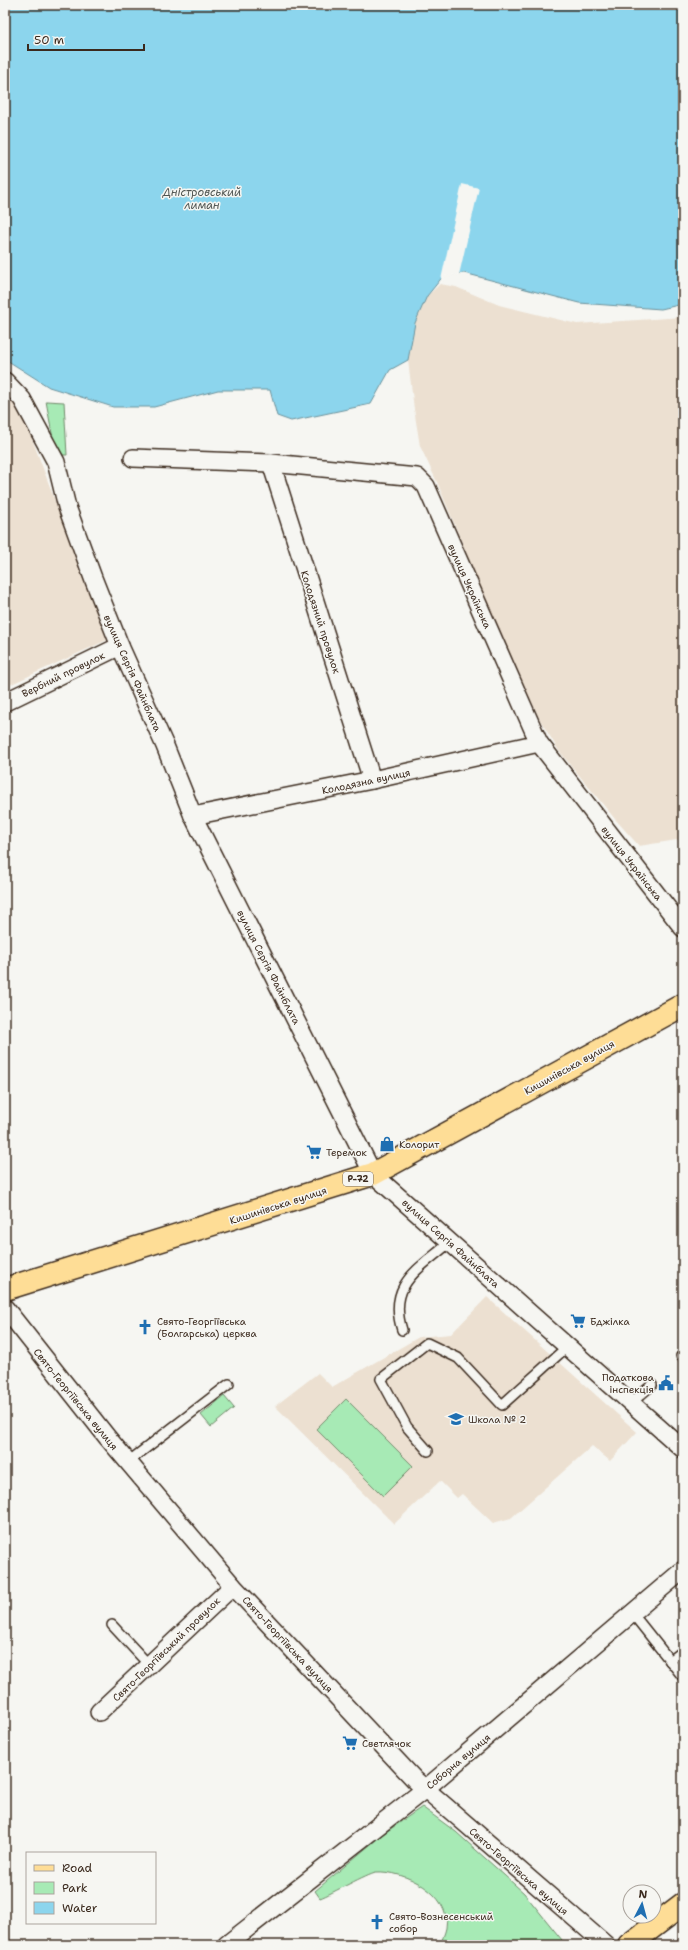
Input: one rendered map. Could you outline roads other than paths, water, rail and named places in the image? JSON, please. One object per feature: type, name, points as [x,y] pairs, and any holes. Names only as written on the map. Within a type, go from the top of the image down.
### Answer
[{"type":"main road","name":"Кишинівська вулиця","points":[[5,1289],[374,1174],[683,1005]]},
{"type":"main road","points":[[629,1945],[683,1904]]},
{"type":"street","name":"вулиця Сергія Файнблата","points":[[5,381],[22,399],[56,462],[67,507],[120,646],[165,746],[193,816],[374,1174],[683,1449]]},
{"type":"street","name":"вулиця Українська","points":[[134,458],[270,463],[417,477],[426,486],[539,743],[683,928]]},
{"type":"street","name":"Колодязний провулок","points":[[270,463],[372,780]]},
{"type":"street","name":"Вербний провулок","points":[[5,702],[120,646]]},
{"type":"street","name":"Колодязна вулиця","points":[[193,816],[372,780],[539,743]]},
{"type":"street","name":"Свято-Георгіївська вулиця","points":[[5,1308],[128,1462],[233,1586],[424,1790],[606,1945]]},
{"type":"street","name":"Соборна вулиця","points":[[226,1945],[424,1790],[683,1570]]},
{"type":"street","name":"Свято-Георгіївський провулок","points":[[99,1712],[233,1586]]},
{"type":"lane","points":[[402,1330],[398,1317],[401,1288],[414,1273],[450,1242]]},
{"type":"lane","points":[[428,1451],[407,1427],[381,1379],[427,1342],[458,1358],[502,1404],[568,1346]]},
{"type":"lane","points":[[128,1462],[229,1384]]},
{"type":"lane","points":[[631,1403],[652,1385]]},
{"type":"lane","points":[[632,1614],[683,1677]]},
{"type":"lane","points":[[112,1625],[148,1665]]},
{"type":"lane","points":[[670,1661],[683,1651]]},
{"type":"water","name":"Дністровський лиман","points":[[5,5],[683,5],[683,304],[661,309],[579,303],[464,273],[444,275],[427,296],[415,323],[408,360],[390,370],[371,404],[291,421],[277,416],[270,390],[218,390],[154,407],[113,407],[49,387],[5,359]]},
{"type":"place","name":"Колорит","points":[[387,1144]]},
{"type":"place","name":"Теремок","points":[[314,1152]]},
{"type":"place","name":"Бджілка","points":[[578,1321]]},
{"type":"place","name":"Свято-Георгіївська (Болгарська) церква","points":[[145,1327]]},
{"type":"place","name":"Податкова інспекція","points":[[666,1383]]},
{"type":"place","name":"Школа № 2","points":[[456,1419]]},
{"type":"place","name":"Светлячок","points":[[350,1743]]},
{"type":"place","name":"Свято-Вознесенський собор","points":[[377,1922]]}]
